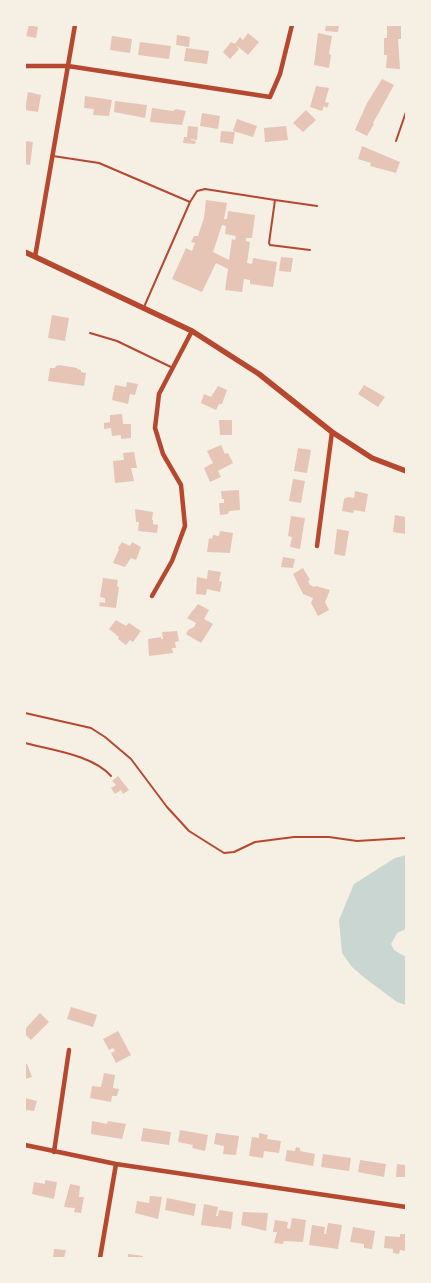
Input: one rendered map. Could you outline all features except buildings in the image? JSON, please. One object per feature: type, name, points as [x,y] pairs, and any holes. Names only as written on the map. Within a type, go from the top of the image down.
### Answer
[{"type":"street","points":[[35,257],[75,25]]},
{"type":"street","points":[[25,66],[68,66],[270,98],[280,74],[292,25]]},
{"type":"street","points":[[25,252],[192,331],[259,374],[332,432],[372,458],[406,472]]},
{"type":"street","points":[[152,596],[172,561],[186,526],[181,485],[163,454],[155,428],[159,394],[192,331]]},
{"type":"street","points":[[317,546],[332,432]]},
{"type":"street","points":[[54,1152],[68,1050]]},
{"type":"street","points":[[25,1145],[116,1164],[406,1207]]},
{"type":"street","points":[[100,1258],[116,1164]]},
{"type":"lane","points":[[396,141],[406,112]]},
{"type":"lane","points":[[53,156],[99,164],[190,202]]},
{"type":"lane","points":[[143,308],[190,202],[197,192],[205,189],[317,206]]},
{"type":"lane","points":[[275,200],[270,245],[310,250]]},
{"type":"lane","points":[[90,333],[118,341],[173,368]]},
{"type":"lane","points":[[25,742],[98,764],[111,776]]},
{"type":"path","points":[[25,713],[91,728],[106,737],[131,759],[189,831],[224,853],[234,852],[256,842],[294,837],[329,836],[357,841],[406,838]]},
{"type":"shaded area","points":[[406,855],[406,929],[397,933],[391,944],[394,950],[406,957],[406,1005],[397,1002],[352,967],[342,953],[339,920],[354,884],[395,858]]}]
